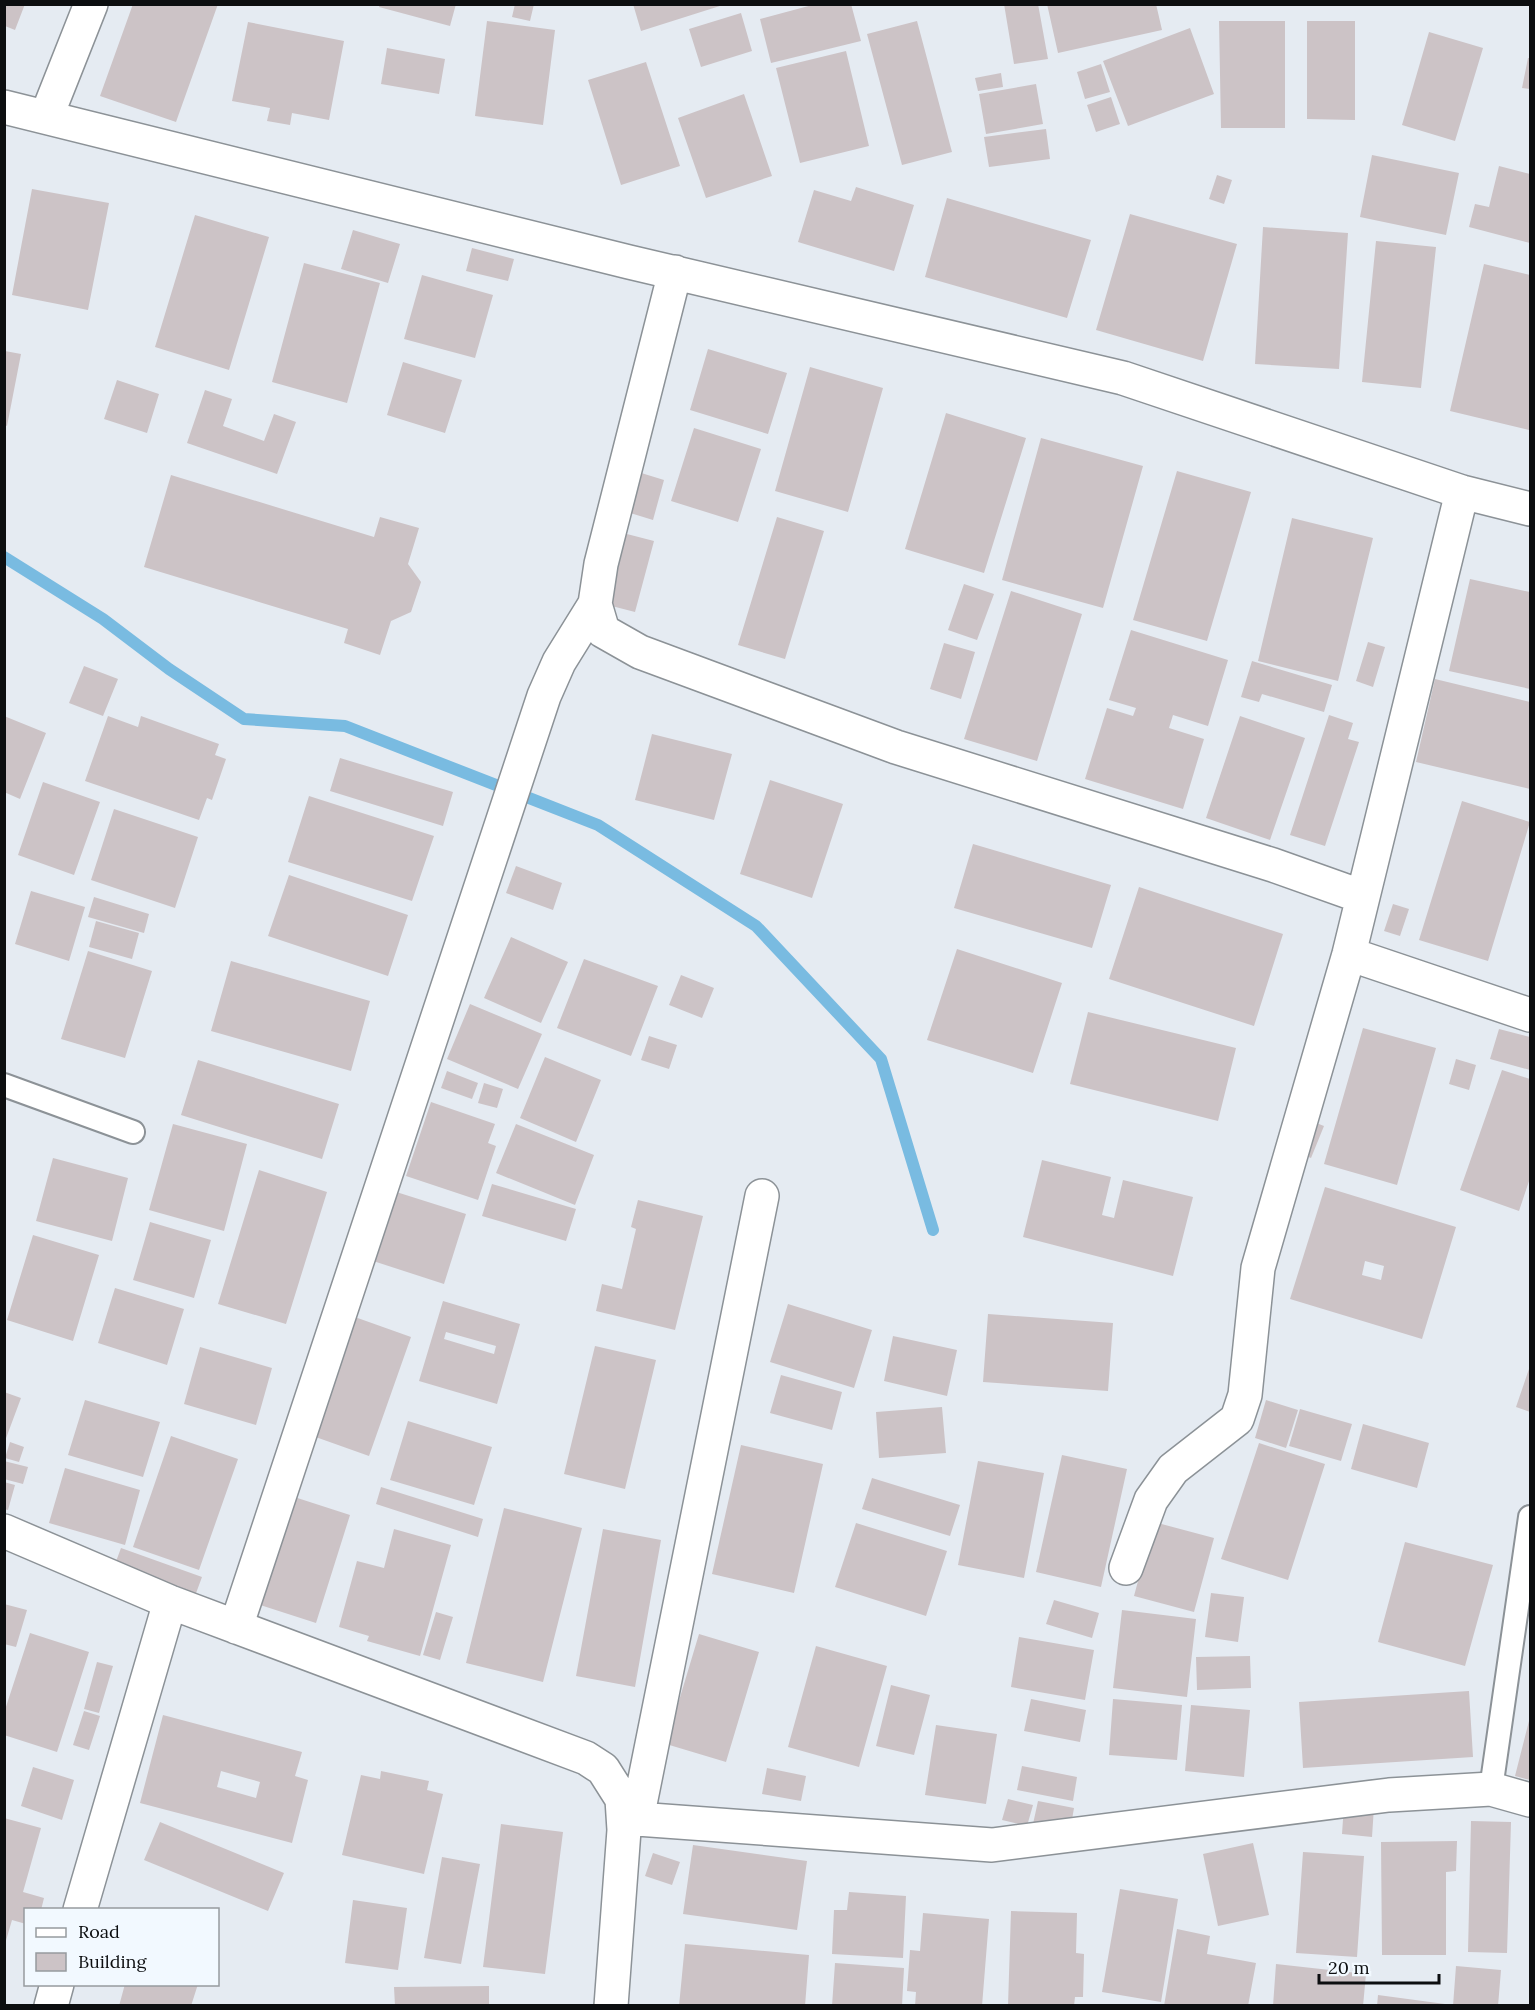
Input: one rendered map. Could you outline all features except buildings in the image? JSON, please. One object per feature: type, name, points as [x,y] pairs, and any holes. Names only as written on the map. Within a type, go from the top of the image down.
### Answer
[{"type":"street","points":[[47,115],[91,4]]},
{"type":"street","points":[[4,107],[47,115],[675,272],[1123,378],[1462,492],[1530,508]]},
{"type":"street","points":[[236,1627],[544,696],[559,662],[595,604],[601,564],[675,272]]},
{"type":"street","points":[[1126,1568],[1151,1500],[1173,1469],[1237,1419],[1245,1395],[1258,1268],[1349,954],[1462,492]]},
{"type":"street","points":[[595,604],[603,631],[640,652],[896,747],[1273,865],[1363,897]]},
{"type":"street","points":[[1349,954],[1530,1015]]},
{"type":"street","points":[[611,2006],[624,1830],[762,1196]]},
{"type":"street","points":[[4,1531],[170,1602],[586,1758],[603,1769],[629,1809]]},
{"type":"street","points":[[81,1908],[170,1602]]},
{"type":"street","points":[[629,1809],[992,1845],[1389,1795],[1491,1789],[1530,1800]]},
{"type":"street","points":[[51,2006],[56,1986]]},
{"type":"lane","points":[[4,1085],[133,1132]]},
{"type":"lane","points":[[1491,1789],[1530,1517]]},
{"type":"waterway","points":[[4,557],[103,619],[169,669],[244,719],[345,726],[598,825],[756,926],[881,1059],[933,1230]]}]
